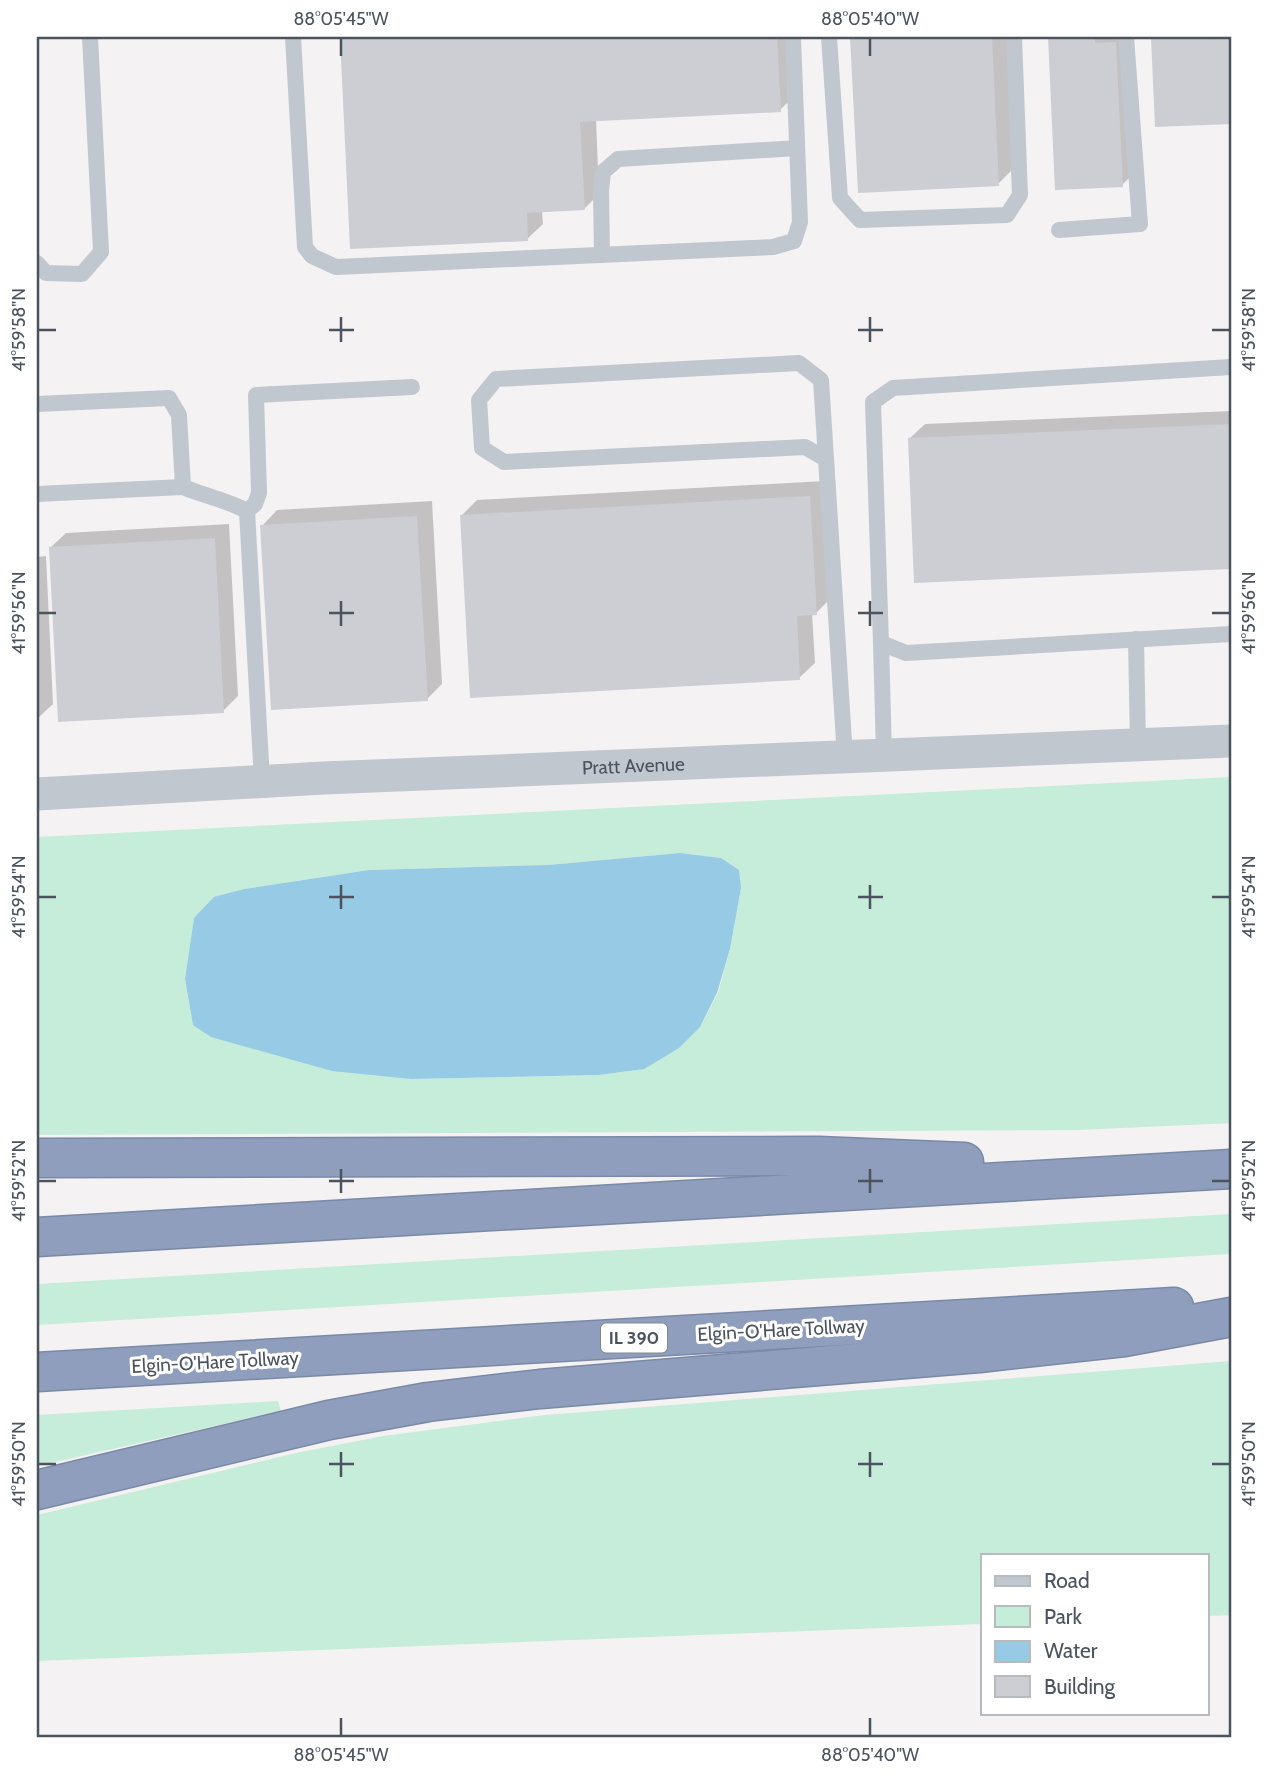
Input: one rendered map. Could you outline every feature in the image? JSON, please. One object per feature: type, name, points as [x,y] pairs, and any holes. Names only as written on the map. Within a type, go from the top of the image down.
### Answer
[{"type":"highway","points":[[37,1158],[818,1156],[1194,1171]]},
{"type":"highway","points":[[37,1237],[1231,1169]]},
{"type":"highway","name":"Elgin-O'Hare Tollway","points":[[37,1372],[1231,1304]]},
{"type":"highway","points":[[37,1490],[329,1420],[428,1402],[979,1353],[1124,1337],[1231,1317]]},
{"type":"street","name":"Pratt Avenue","points":[[37,794],[262,781],[1231,741]]},
{"type":"lane","points":[[37,263],[46,273],[82,274],[101,252],[90,37]]},
{"type":"lane","points":[[293,37],[305,247],[312,256],[336,267],[774,247],[794,240],[800,222],[793,37]]},
{"type":"lane","points":[[829,37],[840,198],[860,220],[1007,215],[1020,195],[1014,37]]},
{"type":"lane","points":[[1059,230],[1140,224],[1126,37]]},
{"type":"lane","points":[[602,255],[603,172],[618,159],[797,148]]},
{"type":"lane","points":[[826,458],[805,447],[504,462],[482,448],[479,400],[496,379],[799,363],[821,380],[826,458],[845,757]]},
{"type":"lane","points":[[884,755],[873,402],[894,388],[1231,367]]},
{"type":"lane","points":[[247,511],[256,503],[259,493],[256,395],[412,387]]},
{"type":"lane","points":[[37,404],[169,398],[179,415],[183,487]]},
{"type":"lane","points":[[37,494],[183,487],[226,500],[247,511]]},
{"type":"lane","points":[[247,511],[262,781]]},
{"type":"lane","points":[[881,643],[906,653],[1231,634]]},
{"type":"lane","points":[[1136,639],[1138,745]]},
{"type":"green space","points":[[1231,777],[1231,1123],[1078,1130],[37,1135],[37,837]],"holes":[[[680,853],[721,858],[741,888],[730,949],[718,993],[700,1027],[644,1069],[599,1075],[411,1079],[193,1025],[185,980],[194,918],[244,889],[369,870],[548,865]]]},
{"type":"green space","points":[[1231,1214],[1231,1254],[37,1325],[37,1284]]},
{"type":"green space","points":[[1231,1361],[1231,1615],[1208,1616],[1208,1554],[981,1554],[981,1624],[37,1661],[37,1515],[296,1453],[383,1436],[545,1415]]},
{"type":"green space","points":[[278,1401],[281,1411],[37,1466],[37,1415]]},
{"type":"water","points":[[680,853],[721,858],[739,870],[741,888],[730,949],[717,993],[700,1027],[679,1048],[644,1069],[599,1075],[411,1079],[332,1071],[211,1037],[193,1025],[185,979],[194,918],[214,897],[244,889],[369,870],[548,865]]},
{"type":"building","points":[[340,37],[777,37],[781,112],[580,122],[585,210],[527,213],[528,241],[350,249]]},
{"type":"building","points":[[850,37],[992,37],[999,186],[858,193]]},
{"type":"building","points":[[1048,37],[1095,37],[1095,43],[1116,42],[1123,187],[1055,190]]},
{"type":"building","points":[[1151,37],[1231,37],[1231,124],[1155,127]]},
{"type":"building","points":[[1231,424],[1231,569],[914,583],[908,438]]},
{"type":"building","points":[[810,496],[817,615],[797,616],[800,680],[470,698],[460,515]]},
{"type":"building","points":[[417,516],[428,701],[271,710],[260,525]]},
{"type":"building","points":[[215,538],[224,713],[58,722],[49,547]]}]
